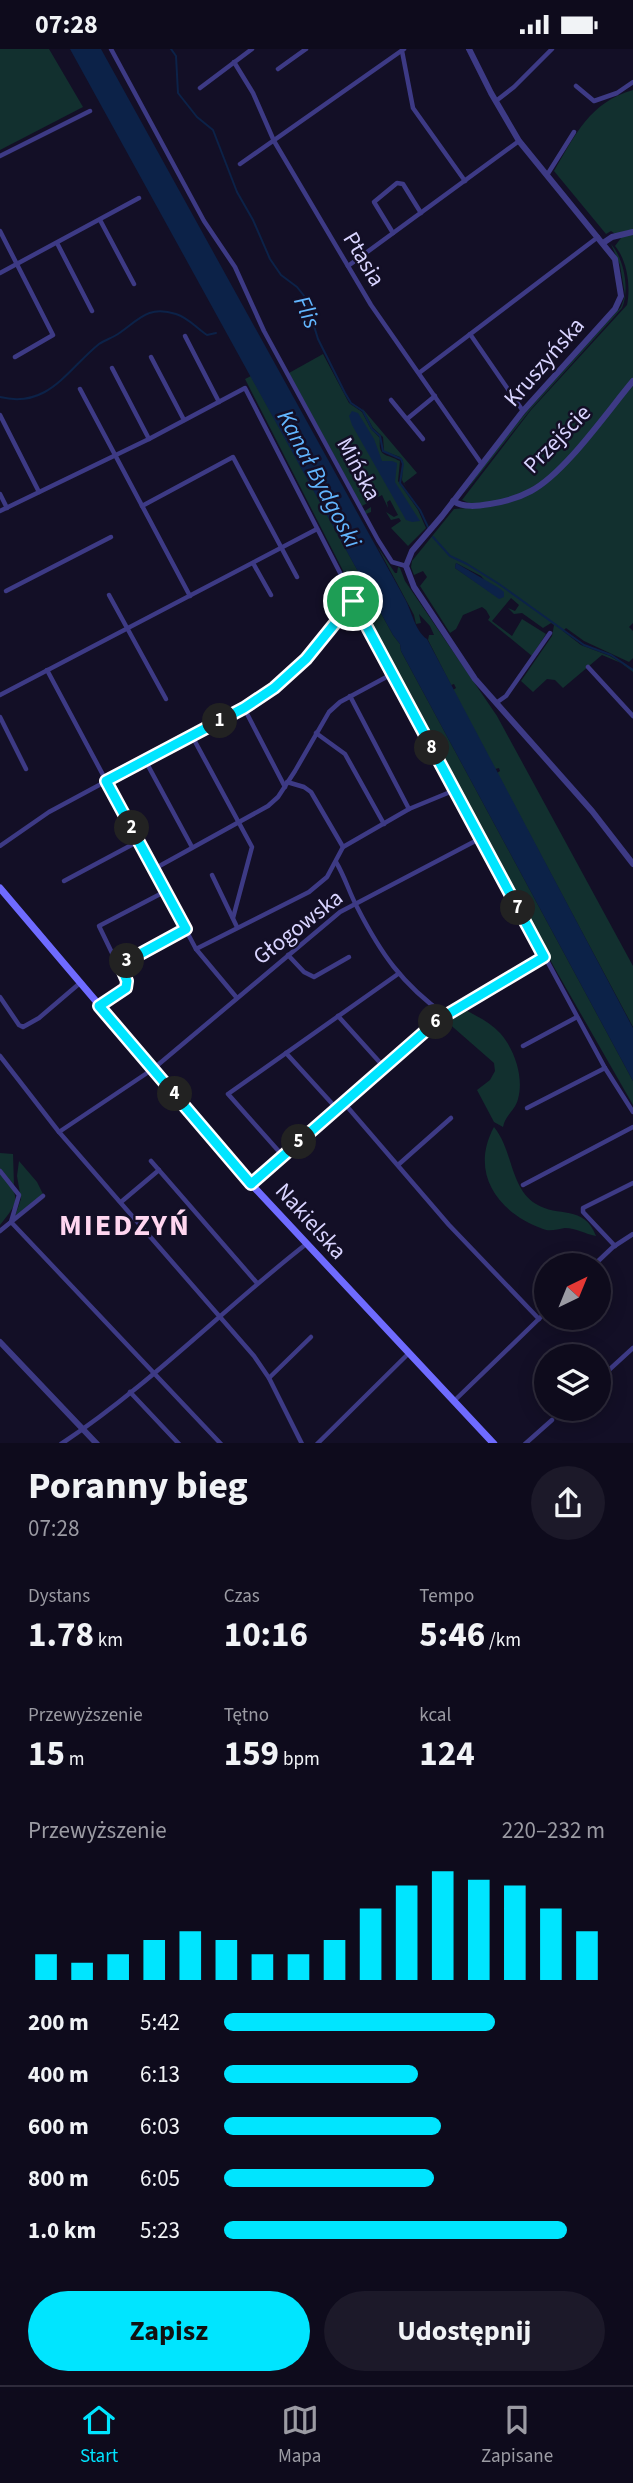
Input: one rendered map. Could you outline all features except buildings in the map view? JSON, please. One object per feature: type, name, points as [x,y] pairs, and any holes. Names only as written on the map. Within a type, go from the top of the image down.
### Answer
[{"type":"main road","name":"Nakielska","points":[[0,888],[305,1245],[493,1443]]},
{"type":"street","name":"Mińska","points":[[111,49],[204,221],[234,267],[264,331],[378,540],[394,564],[406,566],[418,592],[475,679],[592,811],[633,864]]},
{"type":"street","points":[[200,87],[251,49]]},
{"type":"street","points":[[278,69],[306,49]]},
{"type":"street","name":"Kruszyńska","points":[[406,566],[410,554],[481,463],[620,301],[617,264],[603,243],[519,141],[470,49]]},
{"type":"street","points":[[496,101],[552,49]]},
{"type":"street","points":[[240,164],[403,50],[413,108],[465,181]]},
{"type":"street","name":"Ptasia","points":[[234,62],[253,93],[274,141],[371,305],[481,463]]},
{"type":"street","points":[[576,86],[594,100],[617,93],[633,82]]},
{"type":"street","points":[[0,156],[90,111]]},
{"type":"street","points":[[547,175],[574,132]]},
{"type":"street","points":[[348,266],[519,141]]},
{"type":"street","points":[[393,233],[374,202],[397,183],[403,184],[421,213]]},
{"type":"street","points":[[0,273],[139,198]]},
{"type":"street","points":[[100,220],[134,284]]},
{"type":"street","points":[[0,231],[52,335],[15,357]]},
{"type":"street","points":[[603,243],[612,237],[633,232]]},
{"type":"street","points":[[419,373],[598,237]]},
{"type":"street","points":[[57,243],[92,310]]},
{"type":"street","points":[[470,334],[523,411]]},
{"type":"street","points":[[185,336],[219,402]]},
{"type":"street","points":[[151,357],[184,420]]},
{"type":"street","points":[[112,368],[149,439]]},
{"type":"street","name":"Przejście","points":[[453,501],[466,506],[496,503],[523,495],[543,484],[633,381]]},
{"type":"street","points":[[0,512],[149,439],[245,387],[392,674],[605,1068],[633,1112]]},
{"type":"street","points":[[80,389],[190,596]]},
{"type":"street","points":[[407,419],[435,396]]},
{"type":"street","points":[[391,400],[423,439]]},
{"type":"street","points":[[0,415],[40,492]]},
{"type":"street","points":[[142,506],[233,457],[261,514],[297,577]]},
{"type":"street","points":[[0,494],[7,508]]},
{"type":"street","points":[[0,695],[317,529]]},
{"type":"street","points":[[6,591],[111,537]]},
{"type":"street","points":[[253,563],[271,595]]},
{"type":"street","points":[[109,595],[166,699]]},
{"type":"street","points":[[0,846],[33,821],[244,708],[279,685],[298,667],[353,601]]},
{"type":"street","points":[[495,703],[506,696],[550,633]]},
{"type":"street","points":[[588,667],[633,716]]},
{"type":"street","points":[[47,670],[196,949],[237,998]]},
{"type":"street","points":[[154,869],[268,806],[295,771],[329,712],[350,696],[392,674]]},
{"type":"street","points":[[350,696],[409,809]]},
{"type":"street","points":[[244,708],[286,784]]},
{"type":"street","points":[[0,717],[26,769]]},
{"type":"street","points":[[316,733],[344,752],[384,824]]},
{"type":"street","points":[[192,736],[252,847],[233,918]]},
{"type":"street","points":[[145,760],[192,847]]},
{"type":"street","points":[[295,771],[300,785],[314,797],[343,848]]},
{"type":"street","points":[[286,784],[300,785]]},
{"type":"street","points":[[196,949],[287,904],[317,886],[327,877],[343,848],[409,809],[455,790]]},
{"type":"street","name":"Głogowska","points":[[59,1132],[153,1069],[335,916],[481,838]]},
{"type":"street","points":[[64,881],[139,841]]},
{"type":"street","points":[[336,862],[374,941],[398,974],[422,998],[445,1015]]},
{"type":"street","points":[[212,875],[237,927]]},
{"type":"street","points":[[99,1006],[126,988],[127,981],[99,926],[166,891]]},
{"type":"street","points":[[120,965],[186,929]]},
{"type":"street","points":[[288,955],[304,972],[314,977],[349,957]]},
{"type":"street","points":[[251,1184],[445,1015],[544,957]]},
{"type":"street","points":[[283,1156],[228,1094],[398,974]]},
{"type":"street","points":[[0,997],[23,1027],[80,983]]},
{"type":"street","points":[[338,1016],[384,1067]]},
{"type":"street","points":[[523,1046],[577,1017]]},
{"type":"street","points":[[286,1053],[337,1109]]},
{"type":"street","points":[[0,1056],[59,1132],[254,1356],[269,1378],[302,1443]]},
{"type":"street","points":[[527,1108],[605,1068]]},
{"type":"street","points":[[344,1103],[449,1225],[534,1314]]},
{"type":"street","points":[[398,1165],[452,1118]]},
{"type":"street","points":[[523,1185],[633,1127]]},
{"type":"street","points":[[151,1161],[257,1283]]},
{"type":"street","points":[[121,1202],[159,1170]]},
{"type":"street","points":[[0,1171],[19,1195],[11,1222]]},
{"type":"street","points":[[615,1246],[583,1212],[583,1208],[633,1182]]},
{"type":"street","points":[[0,1231],[43,1196]]},
{"type":"street","points":[[11,1222],[220,1443]]},
{"type":"street","points":[[607,1253],[633,1234]]},
{"type":"street","points":[[62,1443],[130,1392],[305,1245]]},
{"type":"street","points":[[454,1401],[534,1324]]},
{"type":"street","points":[[269,1378],[311,1337]]},
{"type":"street","points":[[0,1342],[96,1443]]},
{"type":"street","points":[[611,1368],[633,1348]]},
{"type":"street","points":[[318,1443],[408,1354]]},
{"type":"street","points":[[130,1392],[178,1443]]},
{"type":"street","points":[[526,1443],[551,1421]]},
{"type":"green space","points":[[0,49],[49,49],[83,107],[0,150]]},
{"type":"green space","points":[[633,90],[633,623],[629,627],[633,631],[633,658],[629,662],[584,641],[566,628],[563,631],[581,645],[610,656],[633,670],[633,672],[621,663],[602,655],[563,688],[555,680],[547,679],[533,692],[521,681],[552,636],[554,625],[551,623],[543,628],[522,613],[514,614],[508,608],[515,611],[519,605],[511,598],[492,621],[512,636],[522,619],[546,634],[532,656],[488,620],[490,617],[482,607],[463,615],[456,629],[450,633],[420,586],[427,577],[423,571],[414,575],[411,567],[412,561],[454,509],[468,508],[469,503],[462,500],[531,410],[627,305],[627,274],[615,246],[621,238],[611,231],[606,234],[554,171],[585,121],[618,95]],"holes":[[[456,563],[481,576],[499,598],[455,568]]]},
{"type":"green space","points":[[611,244],[616,250],[624,275],[625,294],[620,265]]},
{"type":"green space","points":[[624,297],[622,308],[531,409],[463,495],[528,410],[621,307]]},
{"type":"green space","points":[[323,354],[349,403],[362,412],[371,429],[380,438],[382,452],[400,461],[398,481],[418,510],[426,528],[408,546],[391,528],[401,521],[399,518],[391,520],[386,512],[394,517],[398,515],[390,500],[387,502],[388,508],[382,495],[362,506],[365,511],[371,507],[371,512],[366,514],[289,373]]},
{"type":"green space","points":[[251,376],[400,644],[401,651],[633,1081],[633,1105],[554,967],[380,643],[245,379]]},
{"type":"green space","points":[[362,408],[417,473],[404,483],[407,489],[402,480],[403,461],[400,457],[384,451],[383,437],[373,428]]},
{"type":"green space","points":[[377,546],[395,573],[398,567],[400,568],[405,581],[497,716],[633,966],[633,1027],[497,773],[499,768],[495,769],[453,690],[456,688],[454,684],[451,685],[428,640],[429,635],[434,635],[430,626],[419,614],[421,623],[416,624],[414,615]]},
{"type":"green space","points":[[464,1009],[500,1033],[517,1064],[520,1091],[515,1107],[503,1127],[494,1122],[477,1090],[490,1080],[495,1071],[494,1063],[446,1021]]},
{"type":"green space","points":[[494,1127],[505,1146],[516,1179],[528,1197],[544,1208],[585,1219],[596,1236],[569,1228],[543,1229],[513,1213],[501,1202],[492,1189],[485,1160],[487,1144]]},
{"type":"green space","points":[[0,1153],[13,1154],[14,1185],[0,1168]]},
{"type":"green space","points":[[19,1161],[37,1182],[43,1194],[15,1216],[21,1199],[17,1176]]},
{"type":"green space","points":[[0,1173],[12,1188],[15,1199],[0,1225]]},
{"type":"water","name":"Kanał Bydgoski","points":[[70,49],[101,49],[405,599],[417,626],[427,639],[633,1028],[633,1081],[401,651],[400,644]]},
{"type":"water","points":[[352,411],[358,413],[374,439],[382,461],[397,463],[395,482],[420,521],[406,520],[352,425],[349,416]]},
{"type":"water","points":[[456,563],[499,588],[504,592],[504,597],[499,599],[455,568]]},
{"type":"waterway","name":"Flis","points":[[171,49],[176,56],[178,93],[197,117],[213,130],[237,192],[270,259],[281,275],[305,297],[318,339],[351,403],[363,411],[372,429],[380,436],[383,451],[401,459],[403,464],[400,483],[420,510],[428,527]]},
{"type":"waterway","points":[[0,397],[17,399],[44,392],[56,385],[99,344],[150,313],[158,311],[176,314],[207,335],[216,333]]},
{"type":"waterway","name":"Flis","points":[[433,537],[450,556],[499,584],[584,645],[611,655],[633,670]]},
{"type":"district","name":"MIEDZYŃ","points":[[125,1225]]},
{"type":"route","points":[[353,601],[544,957],[438,1020],[251,1184],[99,1006],[126,988],[127,981],[120,965],[186,929],[106,781],[261,698],[306,659],[353,601]]}]
